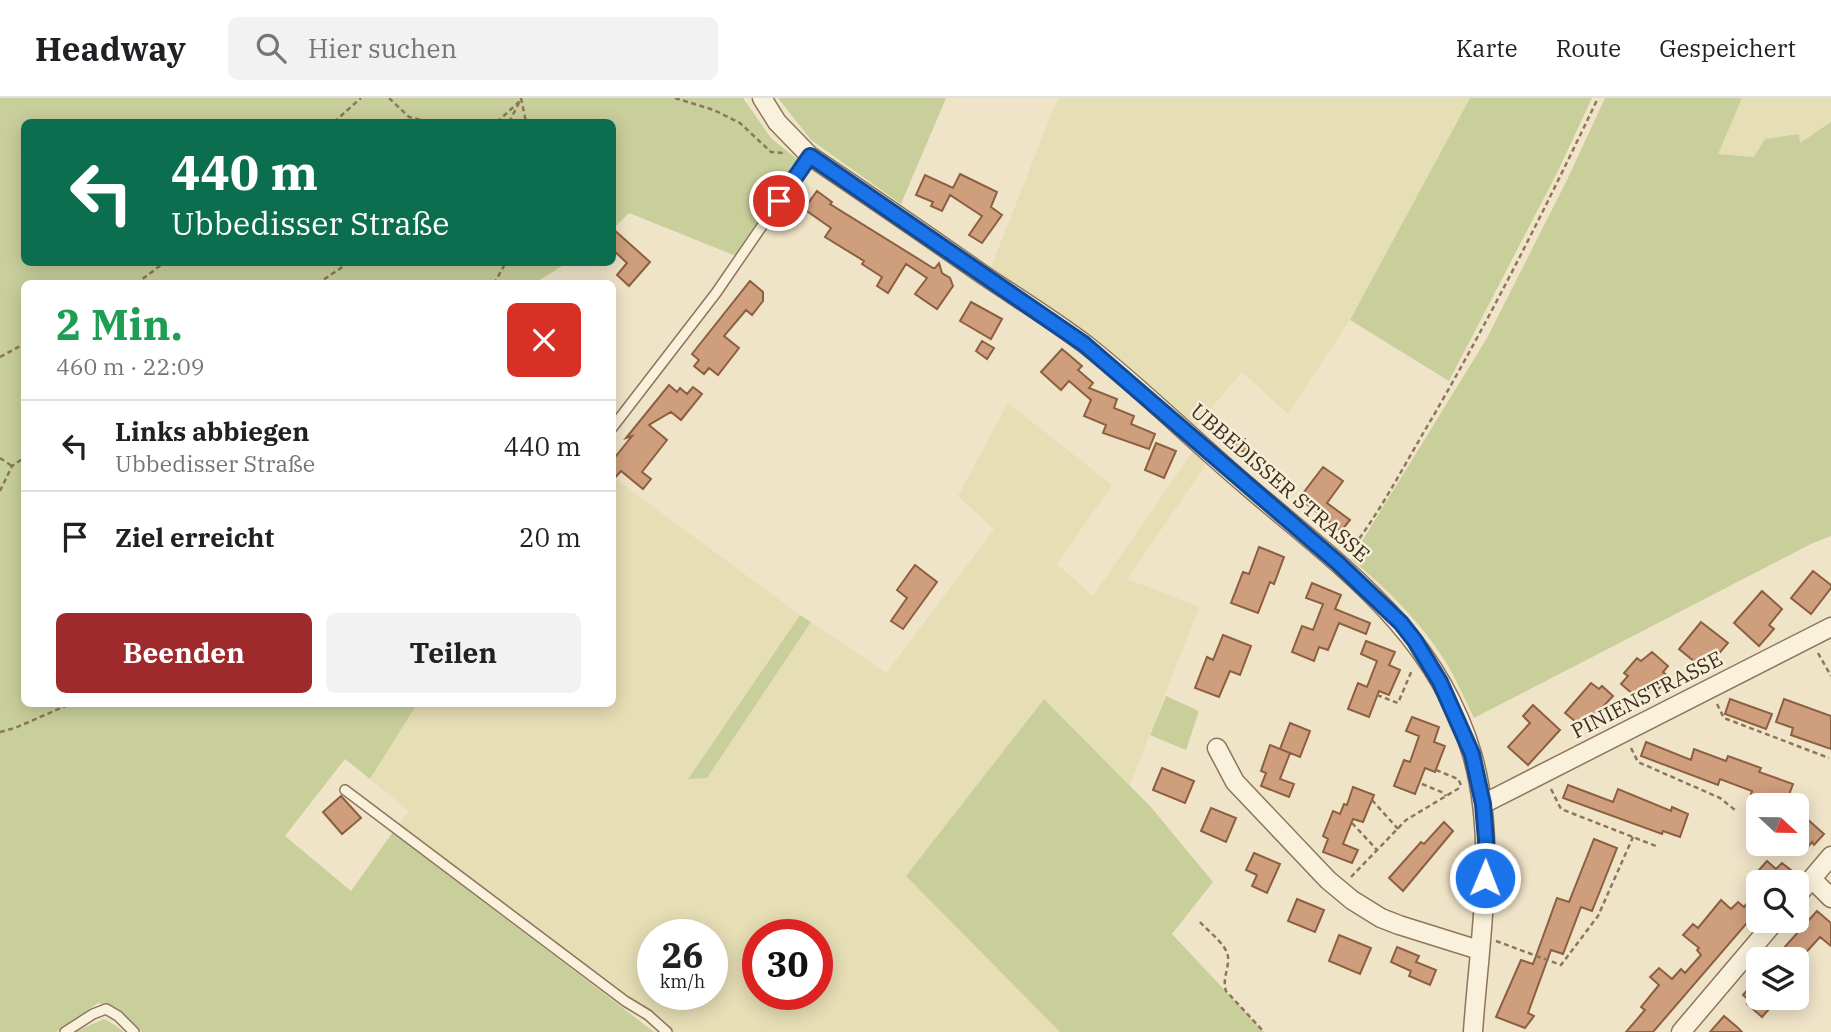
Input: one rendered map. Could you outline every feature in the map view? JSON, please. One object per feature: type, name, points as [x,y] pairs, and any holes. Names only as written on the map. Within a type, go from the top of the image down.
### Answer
[{"type":"street","name":"UBBEDISSER STRASSE","points":[[762,98],[776,122],[810,156],[1084,344],[1338,563],[1393,615],[1423,653],[1447,695],[1464,733],[1472,754],[1483,804],[1485,852],[1473,1032]]},
{"type":"street","name":"PINIENSTRASSE","points":[[1483,804],[1831,627]]},
{"type":"street","points":[[1217,748],[1235,782],[1339,891],[1381,918],[1479,942]]},
{"type":"street","points":[[1809,882],[1831,856]]},
{"type":"street","points":[[1812,879],[1831,898]]},
{"type":"street","points":[[1681,1032],[1765,933]]},
{"type":"lane","points":[[616,423],[716,293],[810,156]]},
{"type":"lane","points":[[345,789],[625,1001],[648,1014],[667,1032]]},
{"type":"lane","points":[[65,1032],[106,1009],[118,1016],[134,1032]]},
{"type":"path","points":[[337,119],[361,98]]},
{"type":"path","points":[[389,98],[409,117],[417,119]]},
{"type":"path","points":[[675,98],[714,110],[740,122],[771,152]]},
{"type":"path","points":[[1338,563],[1356,542],[1388,493],[1478,338],[1560,179],[1598,98]]},
{"type":"path","points":[[500,119],[521,99]]},
{"type":"path","points":[[511,119],[521,99]]},
{"type":"path","points":[[521,99],[525,119]]},
{"type":"path","points":[[141,280],[159,266]]},
{"type":"path","points":[[323,280],[344,266]]},
{"type":"path","points":[[0,357],[21,346]]},
{"type":"path","points":[[0,458],[12,467]]},
{"type":"path","points":[[0,491],[12,467],[21,460]]},
{"type":"path","points":[[1810,637],[1831,676]]},
{"type":"path","points":[[1377,695],[1398,703],[1416,659],[1423,653]]},
{"type":"path","points":[[1709,689],[1724,718],[1829,758]]},
{"type":"path","points":[[0,732],[62,707]]},
{"type":"path","points":[[1622,733],[1638,762],[1720,798],[1735,810]]},
{"type":"path","points":[[1339,891],[1406,820],[1461,787],[1458,779],[1436,770]]},
{"type":"path","points":[[1542,774],[1561,809],[1656,846]]},
{"type":"path","points":[[1422,784],[1446,796]]},
{"type":"path","points":[[1372,800],[1398,829]]},
{"type":"path","points":[[1352,823],[1377,850]]},
{"type":"path","points":[[1479,942],[1561,965],[1598,916],[1633,837]]},
{"type":"path","points":[[1200,922],[1228,956],[1224,985],[1226,991],[1264,1032]]},
{"type":"shaded area","points":[[1058,98],[1470,98],[1350,320],[1288,414],[1242,372],[1196,426],[1079,328],[991,267]]},
{"type":"shaded area","points":[[1742,98],[1831,98],[1831,122],[1800,143],[1799,134],[1754,157],[1717,154]]},
{"type":"shaded area","points":[[1008,403],[1112,485],[1057,564],[1093,596],[1193,451],[1207,463],[1127,579],[1199,607],[1130,785],[1044,699],[906,876],[1060,1032],[673,1032],[645,1010],[728,1010],[728,919],[637,919],[637,1004],[497,896],[397,827],[409,811],[370,779],[415,707],[616,707],[616,479],[800,615],[688,778],[707,778],[811,622],[886,673],[994,529],[958,496]]},
{"type":"green space","points":[[0,98],[743,98],[771,138],[798,160],[736,256],[629,213],[616,226],[616,119],[21,119],[21,266],[562,266],[539,280],[21,280],[21,707],[415,707],[370,779],[345,759],[285,836],[351,891],[393,832],[654,1032],[142,1032],[117,1008],[98,1003],[56,1032],[0,1032]]},
{"type":"green space","points":[[778,98],[946,98],[901,204],[811,140]]},
{"type":"green space","points":[[1470,98],[1592,98],[1557,173],[1449,381],[1350,320]]},
{"type":"green space","points":[[1605,98],[1742,98],[1718,154],[1754,157],[1765,139],[1799,134],[1800,143],[1831,122],[1831,536],[1474,718],[1447,664],[1427,635],[1391,595],[1351,559],[1487,338]]},
{"type":"green space","points":[[800,615],[811,622],[707,778],[688,779]]},
{"type":"green space","points":[[1166,696],[1199,711],[1186,750],[1150,735]]},
{"type":"green space","points":[[1044,699],[1151,807],[1213,882],[1172,934],[1264,1032],[1060,1032],[906,876]]},
{"type":"green space","points":[[104,1019],[124,1032],[74,1032]]},
{"type":"building","points":[[960,174],[997,192],[991,207],[1002,215],[982,243],[969,235],[982,216],[950,195],[942,211],[931,206],[933,202],[916,195],[925,175],[953,188]]},
{"type":"building","points":[[817,191],[832,202],[830,204],[933,268],[939,263],[942,273],[950,278],[953,286],[937,309],[915,294],[927,278],[906,264],[888,293],[877,286],[882,277],[862,264],[864,261],[825,237],[831,228],[804,209]]},
{"type":"building","points":[[616,232],[650,262],[629,286],[617,275],[627,263],[616,253]]},
{"type":"building","points":[[750,281],[763,292],[763,301],[752,315],[746,310],[724,336],[739,348],[718,375],[709,368],[704,374],[694,366],[699,360],[692,354]]},
{"type":"building","points":[[971,302],[1002,319],[991,339],[960,321]]},
{"type":"building","points":[[982,341],[994,348],[987,359],[976,351]]},
{"type":"building","points":[[1062,349],[1082,366],[1078,370],[1093,383],[1089,388],[1117,399],[1114,408],[1134,416],[1131,424],[1155,434],[1149,449],[1103,433],[1106,425],[1084,416],[1091,400],[1069,381],[1061,390],[1041,372]]},
{"type":"building","points":[[669,385],[677,392],[680,388],[687,394],[693,387],[702,394],[681,420],[671,412],[649,425],[667,440],[642,472],[651,479],[643,489],[621,471],[616,477],[616,456],[632,436],[626,438]]},
{"type":"building","points":[[1232,437],[1245,439],[1246,451],[1232,451]]},
{"type":"building","points":[[1156,443],[1176,451],[1164,478],[1145,470]]},
{"type":"building","points":[[1323,467],[1343,481],[1327,503],[1350,520],[1341,531],[1298,500]]},
{"type":"building","points":[[1259,547],[1284,557],[1274,584],[1270,582],[1258,613],[1231,603],[1243,572],[1249,574]]},
{"type":"building","points":[[915,565],[937,582],[903,629],[891,621],[907,598],[897,590]]},
{"type":"building","points":[[1813,571],[1831,585],[1831,588],[1811,614],[1791,598]]},
{"type":"building","points":[[1312,583],[1341,595],[1335,609],[1370,623],[1366,634],[1339,623],[1328,650],[1319,647],[1314,661],[1292,652],[1302,626],[1313,630],[1323,604],[1306,598]]},
{"type":"building","points":[[1762,591],[1782,609],[1769,625],[1774,629],[1759,646],[1734,623]]},
{"type":"building","points":[[1701,622],[1728,643],[1716,657],[1711,652],[1700,666],[1679,649]]},
{"type":"building","points":[[1223,635],[1251,646],[1240,675],[1230,671],[1219,697],[1195,688],[1207,657],[1213,660]]},
{"type":"building","points":[[1366,641],[1395,652],[1389,665],[1400,670],[1389,695],[1379,691],[1369,717],[1348,709],[1358,683],[1367,687],[1377,661],[1361,654]]},
{"type":"building","points":[[1652,652],[1668,666],[1663,672],[1669,677],[1656,692],[1651,689],[1641,701],[1621,684],[1628,676],[1624,673],[1637,658],[1641,661]]},
{"type":"building","points":[[1591,683],[1599,689],[1602,686],[1613,696],[1583,728],[1565,713]]},
{"type":"building","points":[[1730,699],[1772,714],[1766,729],[1725,714]]},
{"type":"building","points":[[1784,699],[1831,716],[1831,749],[1791,735],[1793,728],[1776,722]]},
{"type":"building","points":[[1533,705],[1560,730],[1528,765],[1508,747],[1530,723],[1523,716]]},
{"type":"building","points":[[1412,717],[1439,727],[1434,742],[1445,746],[1435,772],[1425,768],[1415,794],[1394,786],[1404,760],[1410,762],[1419,736],[1406,731]]},
{"type":"building","points":[[1290,723],[1310,731],[1300,757],[1280,749]]},
{"type":"building","points":[[1646,742],[1691,760],[1694,749],[1726,761],[1728,756],[1761,768],[1759,772],[1793,784],[1790,793],[1751,793],[1720,779],[1718,785],[1641,756]]},
{"type":"building","points":[[1270,745],[1290,753],[1280,779],[1294,784],[1289,797],[1261,786],[1266,773],[1261,771]]},
{"type":"building","points":[[1162,768],[1194,781],[1185,803],[1153,790]]},
{"type":"building","points":[[1568,785],[1613,802],[1618,789],[1671,811],[1672,807],[1688,814],[1680,837],[1663,831],[1662,834],[1563,798]]},
{"type":"building","points":[[1353,787],[1374,795],[1363,822],[1353,819],[1343,844],[1358,850],[1352,863],[1323,852],[1328,839],[1323,836],[1333,811],[1340,814],[1344,804],[1347,805]]},
{"type":"building","points":[[341,796],[361,818],[342,834],[323,812]]},
{"type":"building","points":[[1211,808],[1236,818],[1226,842],[1201,831]]},
{"type":"building","points":[[1444,822],[1453,831],[1403,891],[1389,878],[1421,842],[1424,844]]},
{"type":"building","points":[[1810,822],[1824,834],[1814,845],[1812,842],[1810,844]]},
{"type":"building","points":[[1594,839],[1617,848],[1592,911],[1581,907],[1563,954],[1551,950],[1528,1013],[1534,1016],[1525,1028],[1496,1017],[1521,960],[1533,964],[1557,898],[1569,902]]},
{"type":"building","points":[[1254,853],[1280,864],[1267,893],[1252,886],[1257,875],[1246,870]]},
{"type":"building","points":[[1767,861],[1776,869],[1782,863],[1791,870],[1759,870]]},
{"type":"building","points":[[1297,899],[1324,910],[1315,932],[1288,921]]},
{"type":"building","points":[[1721,900],[1731,909],[1738,902],[1744,907],[1746,905],[1746,924],[1653,1032],[1626,1032],[1645,1010],[1641,1007],[1659,985],[1650,977],[1659,968],[1672,979],[1681,969],[1685,973],[1701,955],[1697,950],[1699,948],[1683,935],[1693,924],[1698,928]]},
{"type":"building","points":[[1817,911],[1831,923],[1831,946],[1820,937],[1809,949],[1785,947],[1797,933],[1809,933],[1809,920]]},
{"type":"building","points":[[1339,935],[1371,948],[1360,974],[1329,961]]},
{"type":"building","points":[[1397,947],[1419,956],[1416,962],[1436,970],[1430,985],[1409,976],[1411,971],[1391,962]]},
{"type":"building","points":[[1754,1010],[1768,1010],[1762,1017]]},
{"type":"building","points":[[1724,1016],[1737,1027],[1742,1032],[1710,1032]]},
{"type":"route","points":[[779,201],[810,156],[1084,344],[1338,563],[1385,607],[1415,641],[1433,670],[1447,695],[1472,754],[1483,804],[1485,878]]}]
